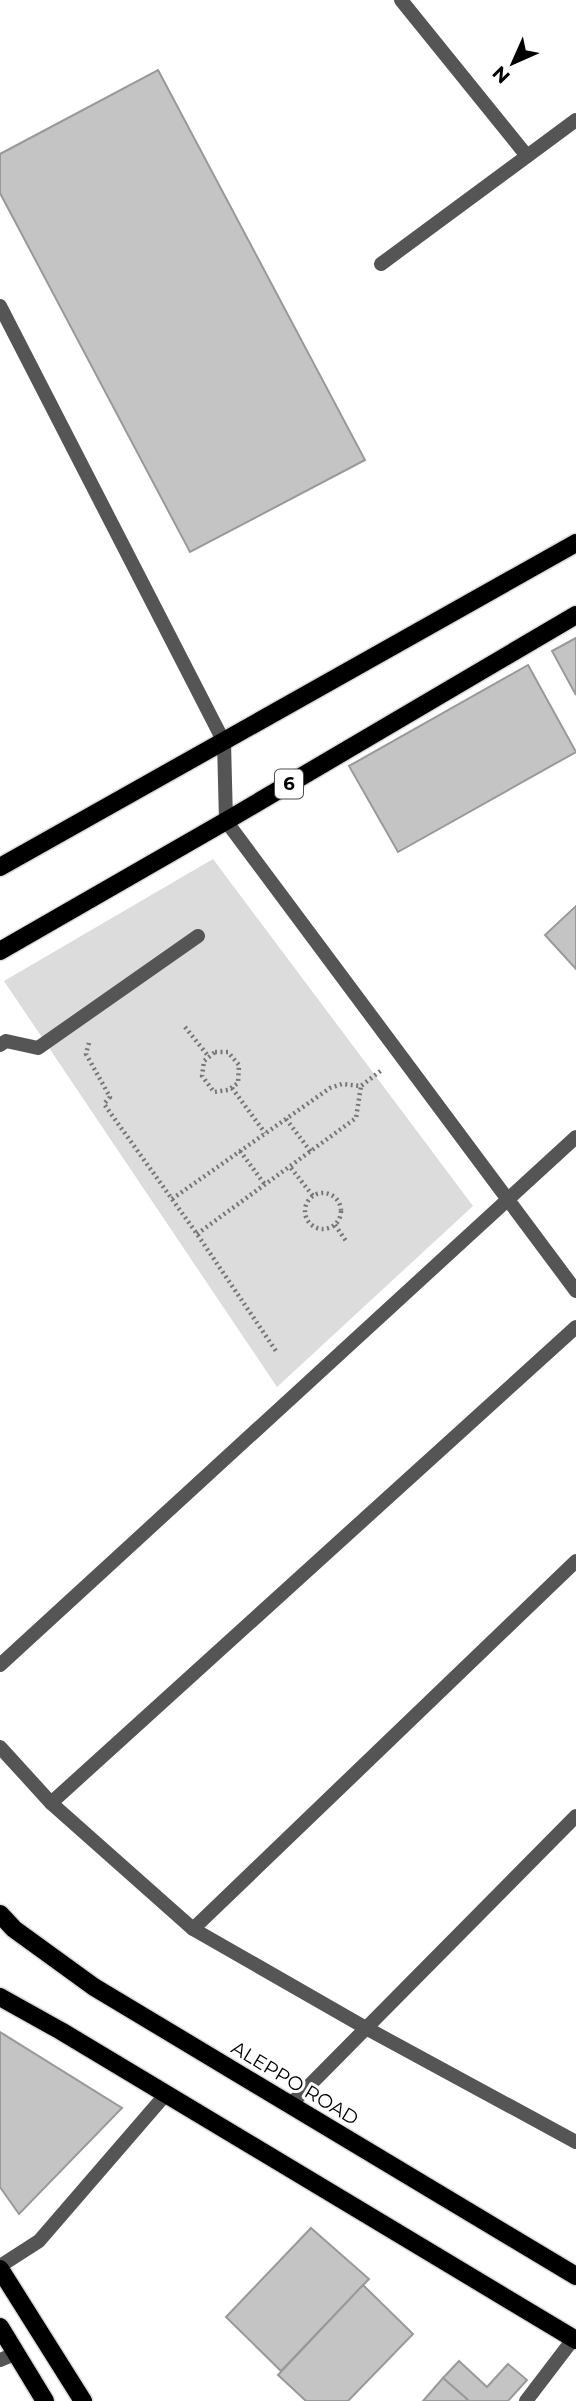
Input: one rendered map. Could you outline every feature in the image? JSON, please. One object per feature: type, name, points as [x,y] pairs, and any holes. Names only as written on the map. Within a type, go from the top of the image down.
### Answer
[{"type":"main road","points":[[0,867],[576,543]]},
{"type":"main road","name":"6","points":[[0,951],[576,615]]},
{"type":"main road","name":"ALEPPO ROAD","points":[[0,1914],[14,1929],[94,1987],[576,2276]]},
{"type":"main road","points":[[0,1997],[575,2339]]},
{"type":"main road","points":[[0,2268],[83,2401]]},
{"type":"main road","points":[[0,2327],[8,2357],[45,2401]]},
{"type":"street","points":[[401,0],[527,156]]},
{"type":"street","points":[[382,264],[576,120]]},
{"type":"street","points":[[0,306],[223,742],[226,821],[576,1291]]},
{"type":"street","points":[[0,1045],[6,1041],[38,1048],[198,936]]},
{"type":"street","points":[[0,1665],[576,1137]]},
{"type":"street","points":[[51,1803],[576,1327]]},
{"type":"street","points":[[193,1929],[576,1561]]},
{"type":"street","points":[[0,1747],[51,1803],[193,1929],[366,2028],[576,2142]]},
{"type":"street","points":[[290,2105],[576,1816]]},
{"type":"street","points":[[0,2268],[39,2241],[166,2094]]},
{"type":"street","points":[[526,2401],[575,2339]]},
{"type":"path","points":[[74,1023],[90,1044],[86,1054],[110,1097],[104,1104],[276,1350]]},
{"type":"path","points":[[185,1027],[209,1057]]},
{"type":"path","points":[[215,1052],[228,1052],[239,1065],[238,1083],[232,1088],[214,1092],[202,1076],[204,1061],[215,1052]]},
{"type":"path","points":[[197,1234],[356,1118],[361,1086],[400,1056]]},
{"type":"path","points":[[172,1199],[330,1087],[342,1084],[361,1086]]},
{"type":"path","points":[[232,1088],[265,1133]]},
{"type":"path","points":[[286,1119],[311,1152]]},
{"type":"path","points":[[240,1152],[265,1186]]},
{"type":"path","points":[[290,1168],[313,1196]]},
{"type":"path","points":[[319,1191],[332,1194],[342,1207],[341,1218],[330,1229],[316,1229],[303,1211],[308,1199],[313,1196],[319,1191]]},
{"type":"path","points":[[335,1225],[346,1241]]},
{"type":"shaded area","points":[[213,859],[473,1206],[277,1387],[4,981]]},
{"type":"building","points":[[158,70],[365,460],[190,552],[0,193],[0,154]]},
{"type":"building","points":[[576,638],[576,695],[552,651]]},
{"type":"building","points":[[528,665],[576,752],[398,852],[349,766]]},
{"type":"building","points":[[576,906],[576,969],[545,935]]},
{"type":"building","points":[[0,2032],[122,2108],[19,2214],[0,2187]]},
{"type":"building","points":[[311,2228],[369,2279],[281,2371],[226,2317]]},
{"type":"building","points":[[363,2285],[413,2334],[348,2401],[306,2401],[278,2375]]},
{"type":"building","points":[[459,2361],[487,2387],[508,2364],[527,2380],[508,2401],[469,2401],[443,2378]]},
{"type":"building","points":[[443,2378],[467,2399],[466,2401],[423,2401]]}]
